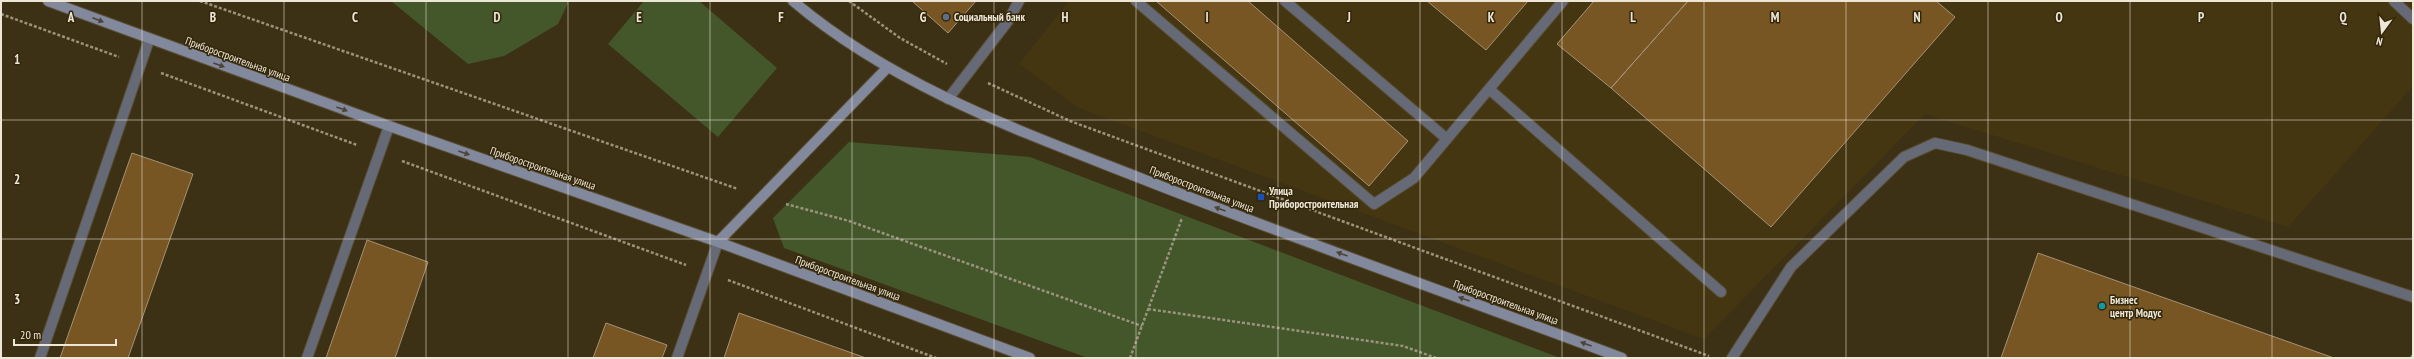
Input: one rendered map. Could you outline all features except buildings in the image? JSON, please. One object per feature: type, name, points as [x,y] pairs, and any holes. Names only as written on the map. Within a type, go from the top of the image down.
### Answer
[{"type":"main road","name":"Приборостроительная улица","points":[[48,1],[150,40],[389,126],[718,242],[1030,358]]},
{"type":"main road","name":"Приборостроительная улица","points":[[794,1],[820,24],[888,68],[948,99],[1031,135],[1190,198],[1622,358]]},
{"type":"main road","points":[[718,242],[888,68]]},
{"type":"lane","points":[[948,99],[1008,21],[1019,1]]},
{"type":"lane","points":[[1136,1],[1374,204],[1414,178],[1563,1]]},
{"type":"lane","points":[[1285,1],[1447,139]]},
{"type":"lane","points":[[2394,1],[2413,19]]},
{"type":"lane","points":[[40,358],[150,40]]},
{"type":"lane","points":[[1489,89],[1721,292]]},
{"type":"lane","points":[[307,358],[389,126]]},
{"type":"lane","points":[[1732,358],[1791,267],[1904,157],[1935,143],[1967,150],[2413,297]]},
{"type":"lane","points":[[677,358],[718,242]]},
{"type":"path","points":[[200,1],[761,198],[849,221],[1142,326]]},
{"type":"path","points":[[849,1],[900,38],[967,74],[1070,121],[1715,358]]},
{"type":"path","points":[[1,14],[707,272],[936,358]]},
{"type":"path","points":[[1130,358],[1180,222]]},
{"type":"path","points":[[1148,309],[1403,346],[1436,358]]},
{"type":"shaded area","points":[[1069,1],[2413,1],[2413,86],[2288,227],[1925,114],[1704,339],[1079,108],[1019,64]]},
{"type":"green space","points":[[391,1],[569,1],[558,24],[504,56],[468,64]]},
{"type":"green space","points":[[644,1],[699,1],[777,68],[718,137],[608,44]]},
{"type":"green space","points":[[849,142],[1030,157],[1560,358],[1088,358],[784,248],[773,218]]},
{"type":"place","name":"Социальный банк","points":[[946,17]]},
{"type":"place","name":"Улица Приборостроительная","points":[[1261,197]]},
{"type":"place","name":"Бизнес центр Модус","points":[[2102,306]]}]
